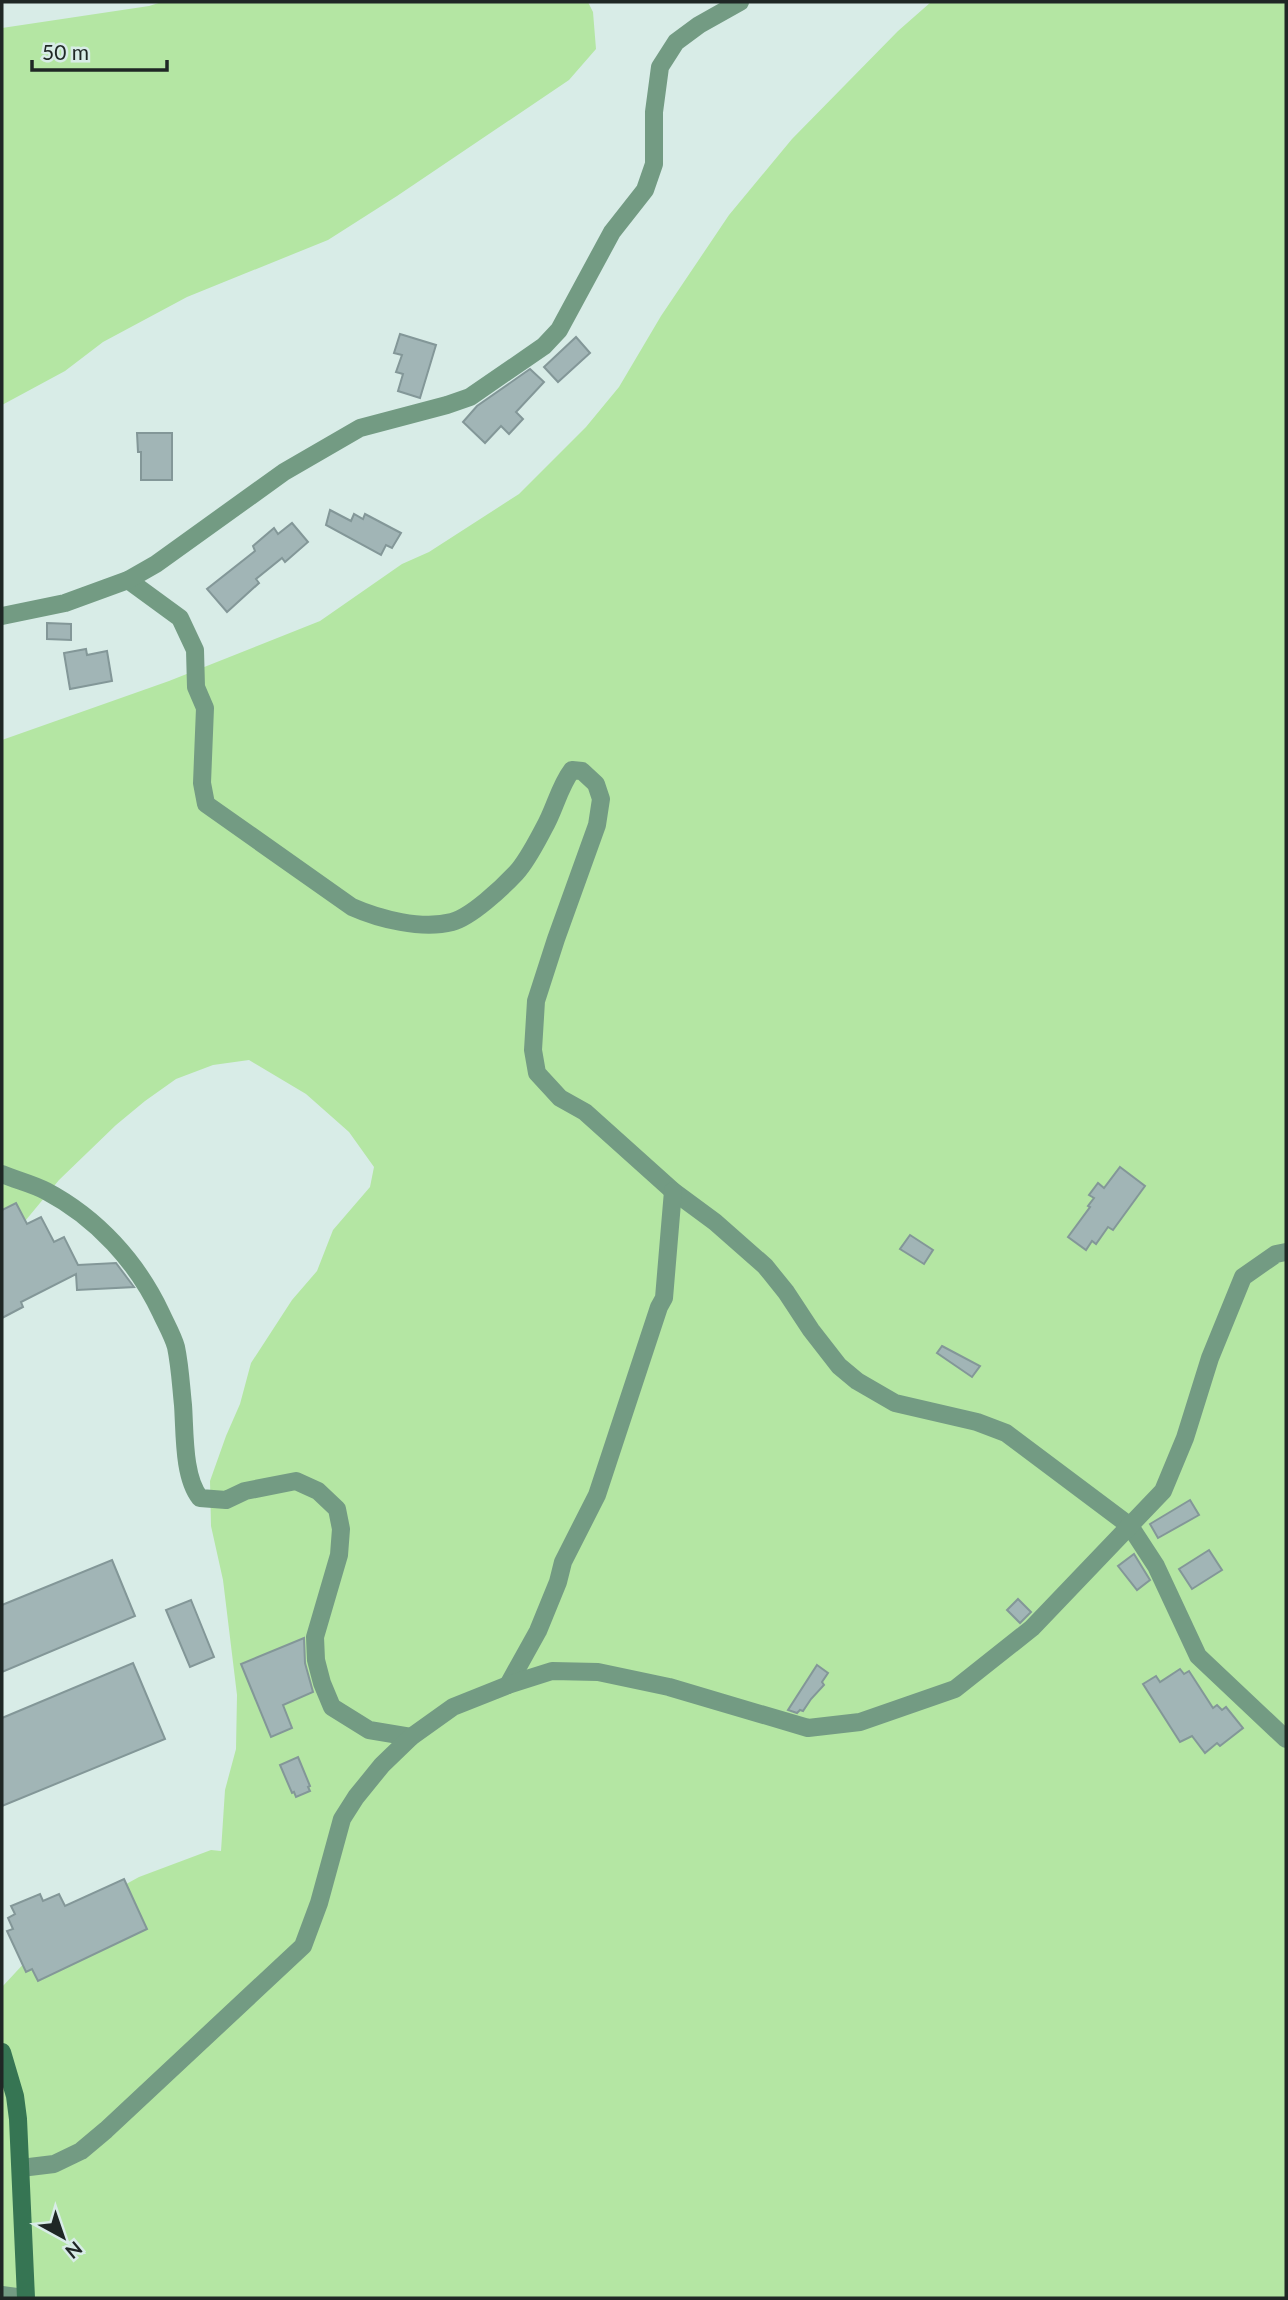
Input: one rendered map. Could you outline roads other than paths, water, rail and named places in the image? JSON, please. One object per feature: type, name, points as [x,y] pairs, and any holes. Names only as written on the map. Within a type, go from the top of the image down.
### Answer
[{"type":"main road","points":[[2,2052],[15,2096],[22,2168],[25,2298]]},
{"type":"street","points":[[2,616],[65,603],[128,580],[156,564],[284,472],[360,428],[470,397],[544,346],[559,330],[612,232],[645,190],[654,164],[654,112],[660,67],[676,42],[699,24],[740,2]]},
{"type":"street","points":[[128,580],[180,618],[195,650],[196,687],[205,708],[202,783],[206,804],[352,907],[379,918],[425,924],[452,922],[473,911],[516,873],[545,827],[564,781],[572,770],[582,771],[596,785],[601,799],[597,825],[536,1001],[533,1050],[537,1073],[560,1098],[585,1112],[673,1191],[715,1222],[765,1266],[839,1366],[857,1381],[895,1403],[976,1422],[1006,1433],[1130,1526],[1156,1566],[1198,1656],[1286,1739]]},
{"type":"street","points":[[2,1174],[46,1191],[86,1217],[115,1243],[136,1270],[176,1345],[187,1458],[193,1489],[200,1498],[226,1500],[245,1491],[296,1481],[318,1492],[337,1509],[341,1529],[339,1555],[315,1637],[316,1660],[322,1683],[332,1707],[369,1730],[411,1737]]},
{"type":"street","points":[[508,1685],[538,1632],[563,1562],[597,1494],[664,1297],[673,1191]]},
{"type":"street","points":[[22,2168],[54,2164],[81,2151],[117,2121],[303,1946],[319,1903],[342,1819],[382,1765],[411,1737],[453,1707],[552,1671],[598,1672],[669,1687],[808,1728],[860,1722],[955,1689],[1032,1628],[1163,1491],[1185,1438],[1210,1358],[1243,1277],[1276,1254],[1286,1252]]},
{"type":"street","points":[[2,2295],[25,2298]]}]
